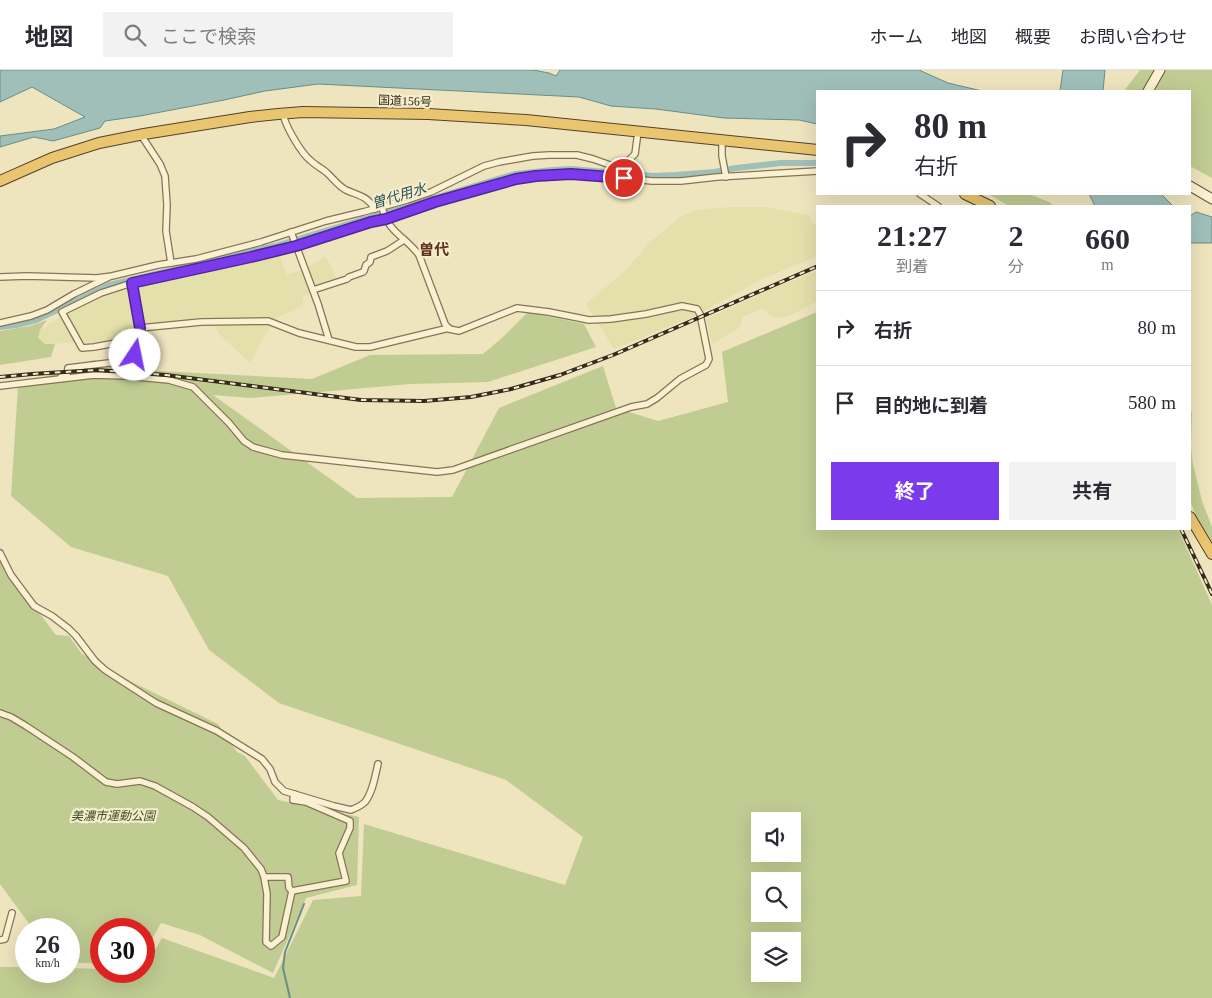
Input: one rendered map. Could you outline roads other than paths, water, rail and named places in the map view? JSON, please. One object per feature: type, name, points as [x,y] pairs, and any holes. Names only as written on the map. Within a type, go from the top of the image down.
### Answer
[{"type":"highway","name":"国道156号","points":[[0,181],[52,158],[99,143],[283,113],[303,112],[428,114],[526,120],[816,150]]},
{"type":"highway","points":[[968,195],[988,205]]},
{"type":"highway","points":[[1191,519],[1212,554]]},
{"type":"main road","points":[[1149,90],[1160,70]]},
{"type":"main road","points":[[1191,187],[1212,199]]},
{"type":"street","points":[[283,113],[289,130],[308,160],[327,173],[346,190],[359,194],[366,199],[374,209]]},
{"type":"street","points":[[620,173],[624,164],[635,154],[638,132]]},
{"type":"street","points":[[141,135],[160,164],[165,176],[166,231],[171,263]]},
{"type":"street","points":[[722,141],[722,156],[726,172]]},
{"type":"street","points":[[138,339],[94,348],[82,348],[62,312],[101,293],[132,283],[171,263],[218,259],[261,242],[294,239],[326,221],[374,209],[384,213],[433,197],[484,166],[499,162],[532,156],[577,155],[613,166],[620,173]]},
{"type":"street","points":[[0,277],[96,278],[150,274],[371,222],[384,213],[433,197],[536,176],[620,173],[652,181],[681,181],[726,172],[816,171]]},
{"type":"street","points":[[922,195],[936,205]]},
{"type":"street","points":[[0,386],[94,375],[169,380],[193,387],[244,441],[253,447],[282,455],[436,472],[453,470],[631,407],[647,404],[680,379],[706,365],[709,359],[700,314],[697,309],[682,306],[646,314],[589,320],[517,308],[455,331],[446,324],[419,255],[391,227],[384,213]]},
{"type":"street","points":[[294,239],[330,340]]},
{"type":"street","points":[[313,290],[347,280],[348,277],[363,272],[366,265],[370,262],[371,256],[387,251],[404,240]]},
{"type":"street","points":[[0,323],[14,321],[39,313],[111,276]]},
{"type":"street","points":[[55,380],[67,374],[68,368],[132,360],[135,355],[140,328],[132,283]]},
{"type":"street","points":[[140,328],[201,322],[268,321],[299,334],[363,348],[449,328]]},
{"type":"street","points":[[0,553],[11,575],[34,606],[52,616],[69,629],[104,670],[156,703],[217,731],[262,759],[270,769],[275,782],[284,791],[351,810],[365,801],[370,793],[378,764]]},
{"type":"street","points":[[0,713],[26,726],[73,757],[106,782],[117,784],[148,783],[208,817],[244,848],[261,870],[267,894],[266,942],[271,946],[282,937],[292,890],[289,888],[288,877],[264,877]]},
{"type":"street","points":[[292,890],[346,881],[339,853],[350,828],[350,821],[306,802],[293,800],[294,794]]},
{"type":"street","points":[[0,940],[5,939],[12,913]]},
{"type":"water","points":[[0,70],[533,70],[556,76],[560,70],[919,70],[948,83],[978,90],[816,90],[816,124],[799,120],[724,118],[656,109],[611,106],[579,97],[318,84],[265,91],[140,116],[105,121],[100,128],[53,141],[34,137],[0,147],[0,136],[54,129],[85,117],[32,87],[0,102]]},
{"type":"water","points":[[1063,70],[1105,70],[1103,90],[1060,90]]},
{"type":"water","points":[[1090,195],[1162,195],[1172,205],[1094,205]]},
{"type":"water","points":[[1196,212],[1212,217],[1212,243],[1191,243],[1191,215]]},
{"type":"waterway","name":"曽代用水","points":[[0,327],[36,320],[109,285],[275,246],[515,174],[571,169],[654,176],[714,172],[781,163],[816,163]]},
{"type":"waterway","points":[[290,998],[283,968],[285,952],[304,904]]},
{"type":"railway","points":[[0,377],[97,370],[166,375],[361,400],[424,401],[471,397],[511,389],[560,375],[613,355],[816,267]]},
{"type":"railway","points":[[1181,530],[1212,594]]},
{"type":"district","name":"曽代","points":[[434,250]]},
{"type":"park label","name":"美濃市運動公園","points":[[113,816]]}]
